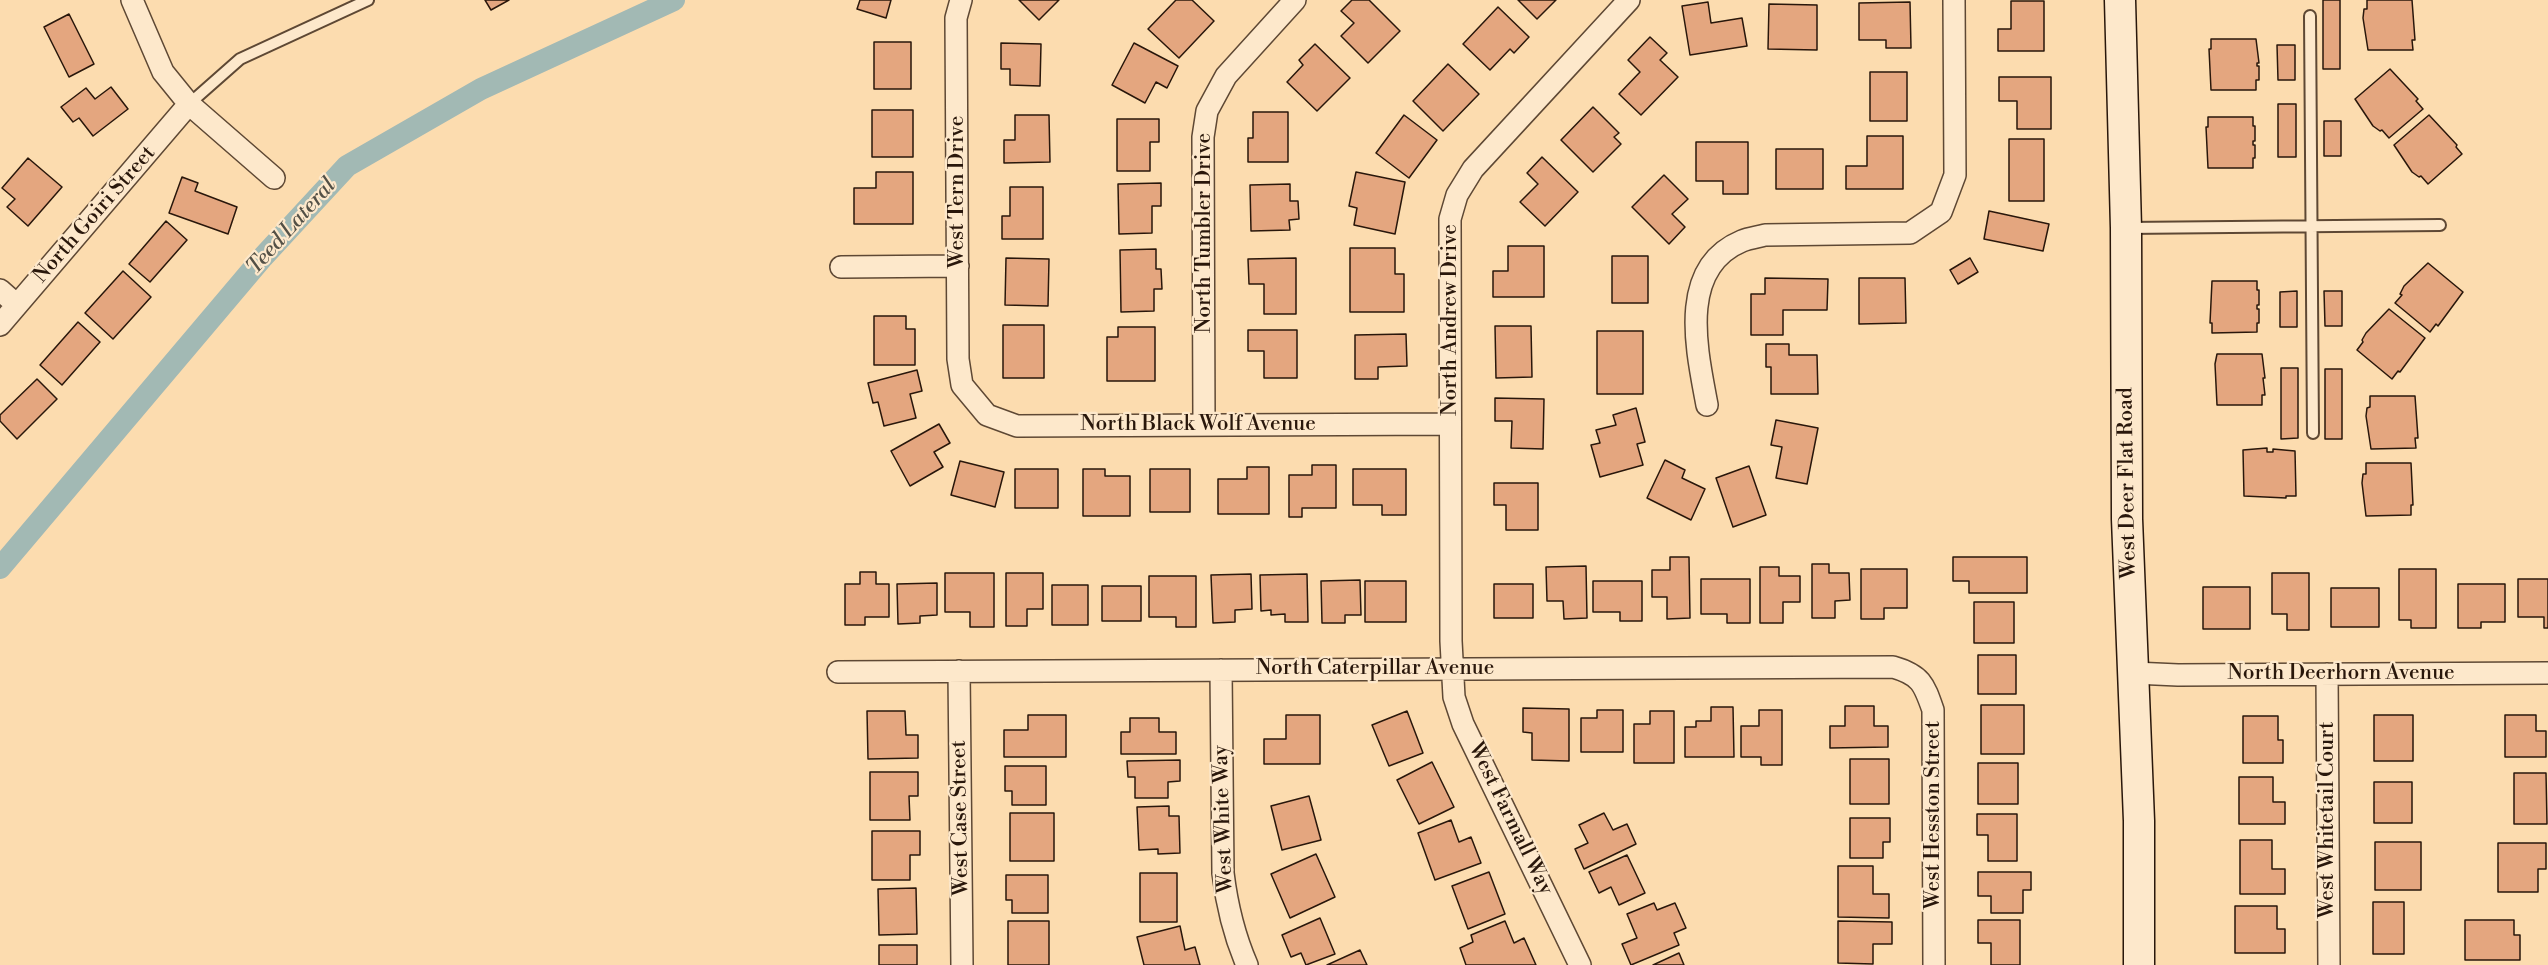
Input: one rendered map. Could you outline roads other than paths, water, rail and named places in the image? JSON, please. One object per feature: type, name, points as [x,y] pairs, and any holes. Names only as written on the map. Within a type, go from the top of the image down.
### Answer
[{"type":"main road","name":"West Deer Flat Road","points":[[2120,0],[2126,228],[2127,519],[2139,821],[2139,965]]},
{"type":"street","points":[[132,0],[163,72],[189,104],[274,178]]},
{"type":"street","name":"West Tern Drive","points":[[961,0],[957,18],[958,359],[962,385]]},
{"type":"street","name":"North Tumbler Drive","points":[[1204,425],[1203,137],[1207,111],[1226,76],[1295,0]]},
{"type":"street","name":"North Andrew Drive","points":[[1452,669],[1450,219],[1457,195],[1473,169],[1629,0]]},
{"type":"street","points":[[1707,405],[1697,350],[1697,301],[1704,275],[1723,252],[1742,240],[1765,235],[1910,233],[1941,212],[1955,175],[1954,0]]},
{"type":"street","name":"North Goiri Street","points":[[0,325],[189,104]]},
{"type":"street","points":[[841,267],[958,266]]},
{"type":"street","points":[[0,290],[17,305]]},
{"type":"street","name":"North Black Wolf Avenue","points":[[962,385],[987,416],[1017,426],[1450,423]]},
{"type":"street","name":"North Caterpillar Avenue","points":[[838,672],[1893,667],[1911,672]]},
{"type":"street","name":"West Farmall Way","points":[[1452,669],[1455,697],[1463,724],[1580,965]]},
{"type":"street","name":"West White Way","points":[[1221,670],[1223,873],[1227,906],[1236,941],[1247,965]]},
{"type":"street","name":"West Case Street","points":[[959,671],[962,965]]},
{"type":"street","name":"West Hesston Street","points":[[1911,672],[1924,684],[1933,710],[1934,965]]},
{"type":"street","name":"North Deerhorn Avenue","points":[[2134,673],[2178,675],[2548,673]]},
{"type":"street","name":"West Whitetail Court","points":[[2327,674],[2329,965]]},
{"type":"lane","points":[[189,104],[240,59],[368,0]]},
{"type":"lane","points":[[2310,16],[2313,434]]},
{"type":"lane","points":[[2126,228],[2440,225]]},
{"type":"waterway","name":"Teed Lateral","points":[[0,568],[263,257],[347,166],[481,89],[674,0]]}]
